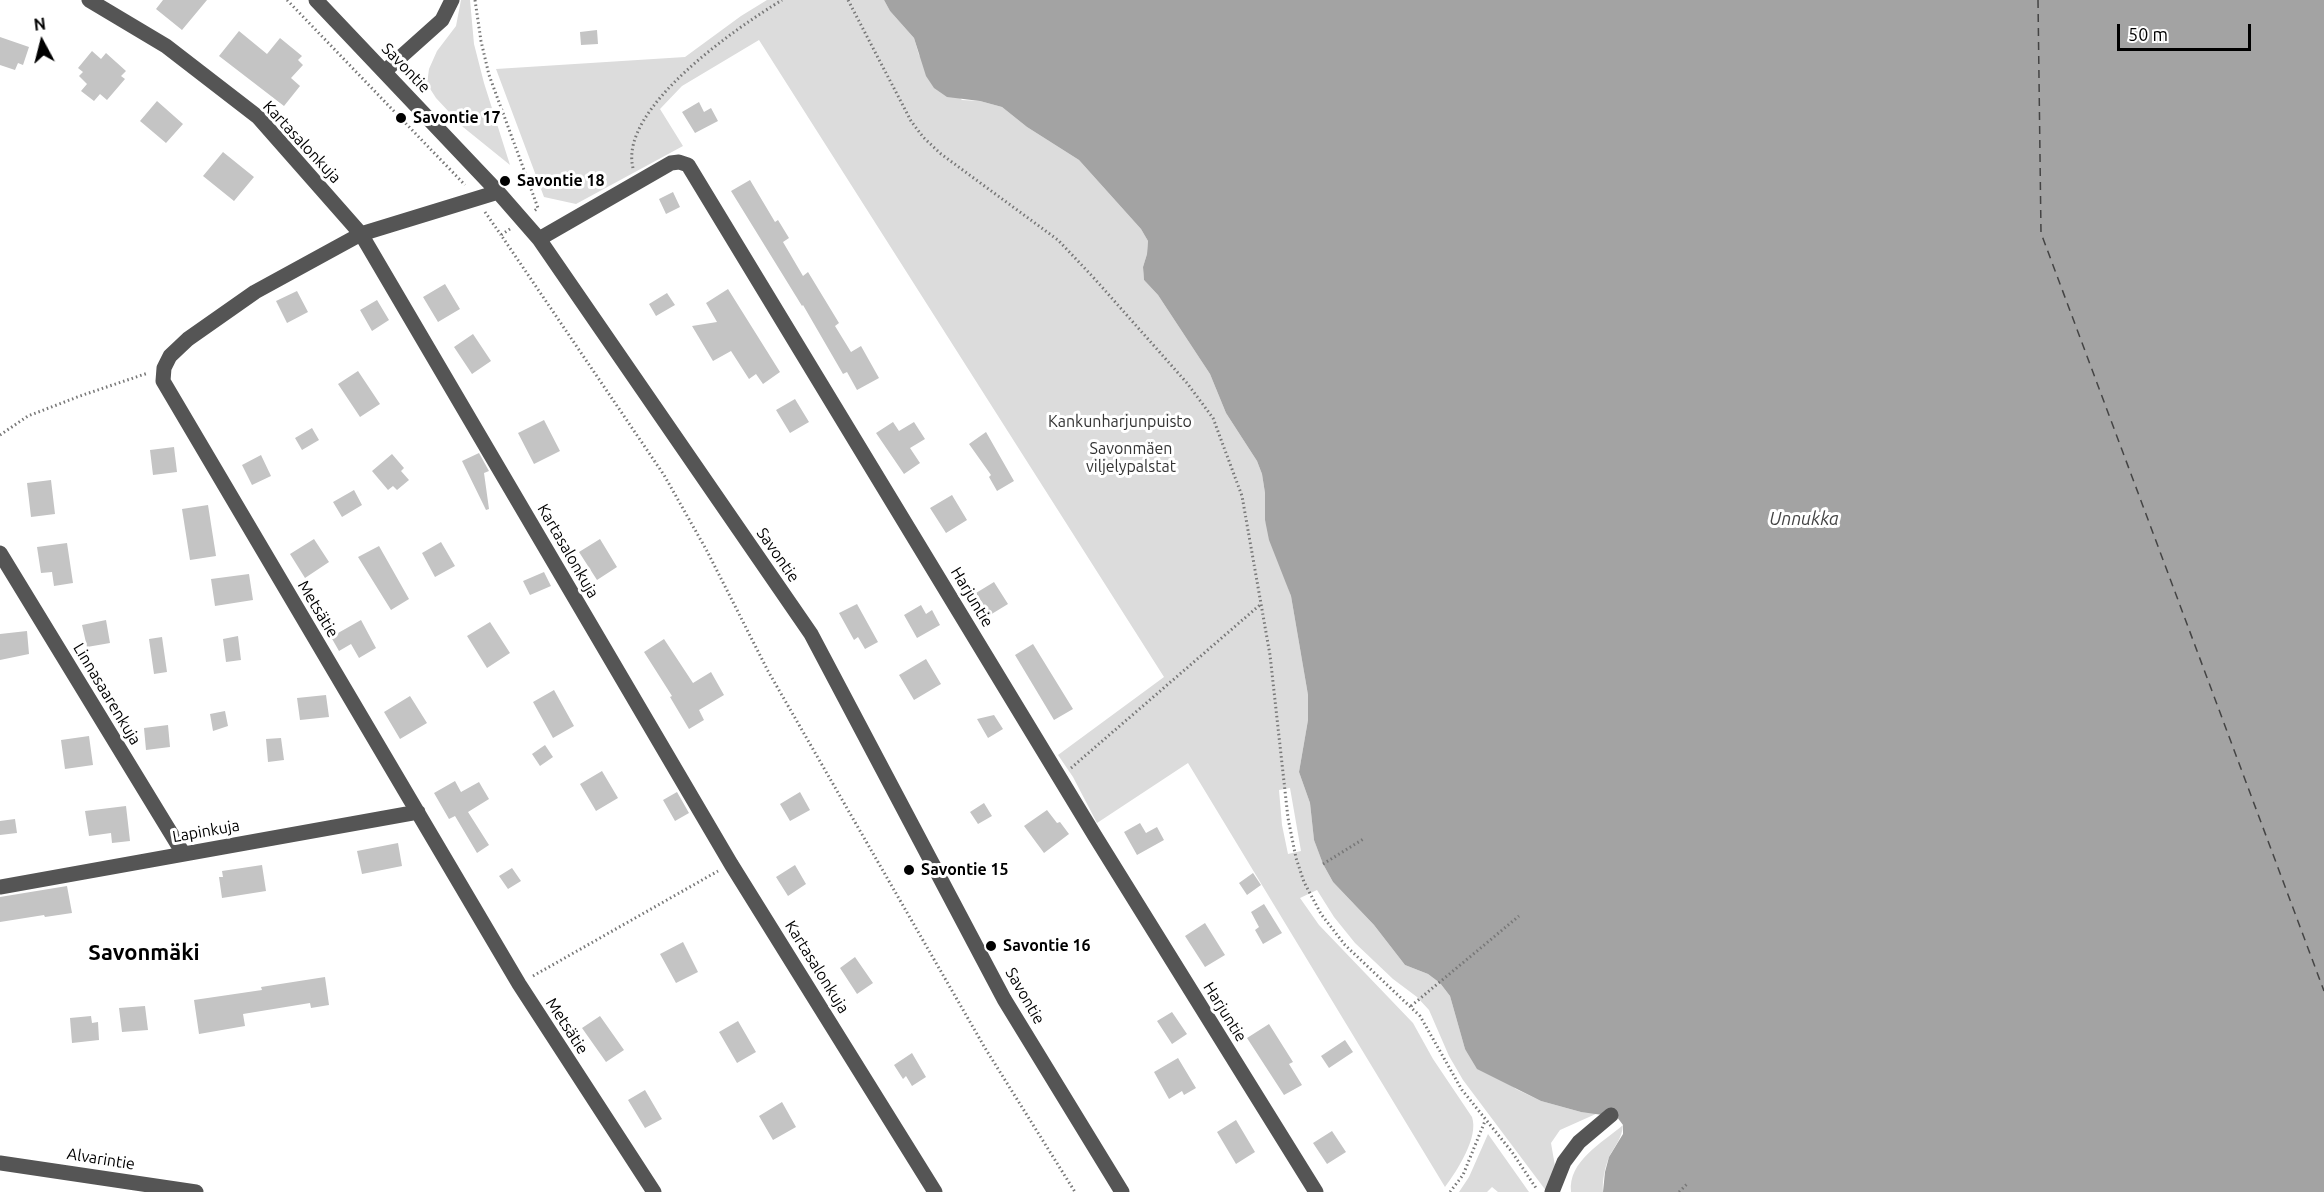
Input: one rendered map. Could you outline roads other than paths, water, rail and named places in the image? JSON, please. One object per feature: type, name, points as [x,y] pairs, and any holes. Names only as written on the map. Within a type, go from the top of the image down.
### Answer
[{"type":"street","name":"Kartasalonkuja","points":[[89,0],[166,46],[258,117],[361,234],[731,864],[935,1192]]},
{"type":"street","name":"Savontie","points":[[316,0],[498,192],[539,239],[811,634],[1004,999],[1122,1192]]},
{"type":"street","points":[[385,71],[442,20],[452,0]]},
{"type":"street","name":"Harjuntie","points":[[539,239],[636,181],[671,163],[679,162],[688,165],[1060,777],[1316,1192]]},
{"type":"street","points":[[361,234],[498,192]]},
{"type":"street","name":"Metsätie","points":[[361,234],[255,292],[188,339],[170,356],[164,369],[163,381],[519,984],[654,1192]]},
{"type":"street","name":"Linnasaarenkuja","points":[[0,553],[183,853]]},
{"type":"street","name":"Lapinkuja","points":[[0,887],[418,812]]},
{"type":"street","points":[[1552,1192],[1564,1161],[1579,1142],[1611,1115]]},
{"type":"street","name":"Alvarintie","points":[[0,1162],[196,1192]]},
{"type":"water","name":"Unnukka","points":[[884,0],[2324,0],[2324,1192],[1603,1192],[1609,1157],[1623,1134],[1623,1125],[1617,1117],[1581,1112],[1541,1101],[1477,1069],[1465,1049],[1450,996],[1440,983],[1428,974],[1405,965],[1374,925],[1333,882],[1323,864],[1314,840],[1310,803],[1299,772],[1308,720],[1308,695],[1291,596],[1269,540],[1265,520],[1262,474],[1257,461],[1226,413],[1210,374],[1158,295],[1144,280],[1143,267],[1148,241],[1141,229],[1079,160],[1027,127],[1002,107],[980,101],[947,97],[934,88],[926,76],[914,38],[890,11]]},
{"type":"place","name":"Savontie 17","points":[[401,118]]},
{"type":"place","name":"Savontie 18","points":[[505,181]]},
{"type":"place","name":"Savontie 15","points":[[909,870]]},
{"type":"place","name":"Savontie 16","points":[[991,946]]},
{"type":"district","name":"Savonmäki","points":[[144,953]]},
{"type":"park label","name":"Kankunharjunpuisto","points":[[1120,422]]},
{"type":"park label","name":"Savonmäen viljelypalstat","points":[[1131,458]]}]
